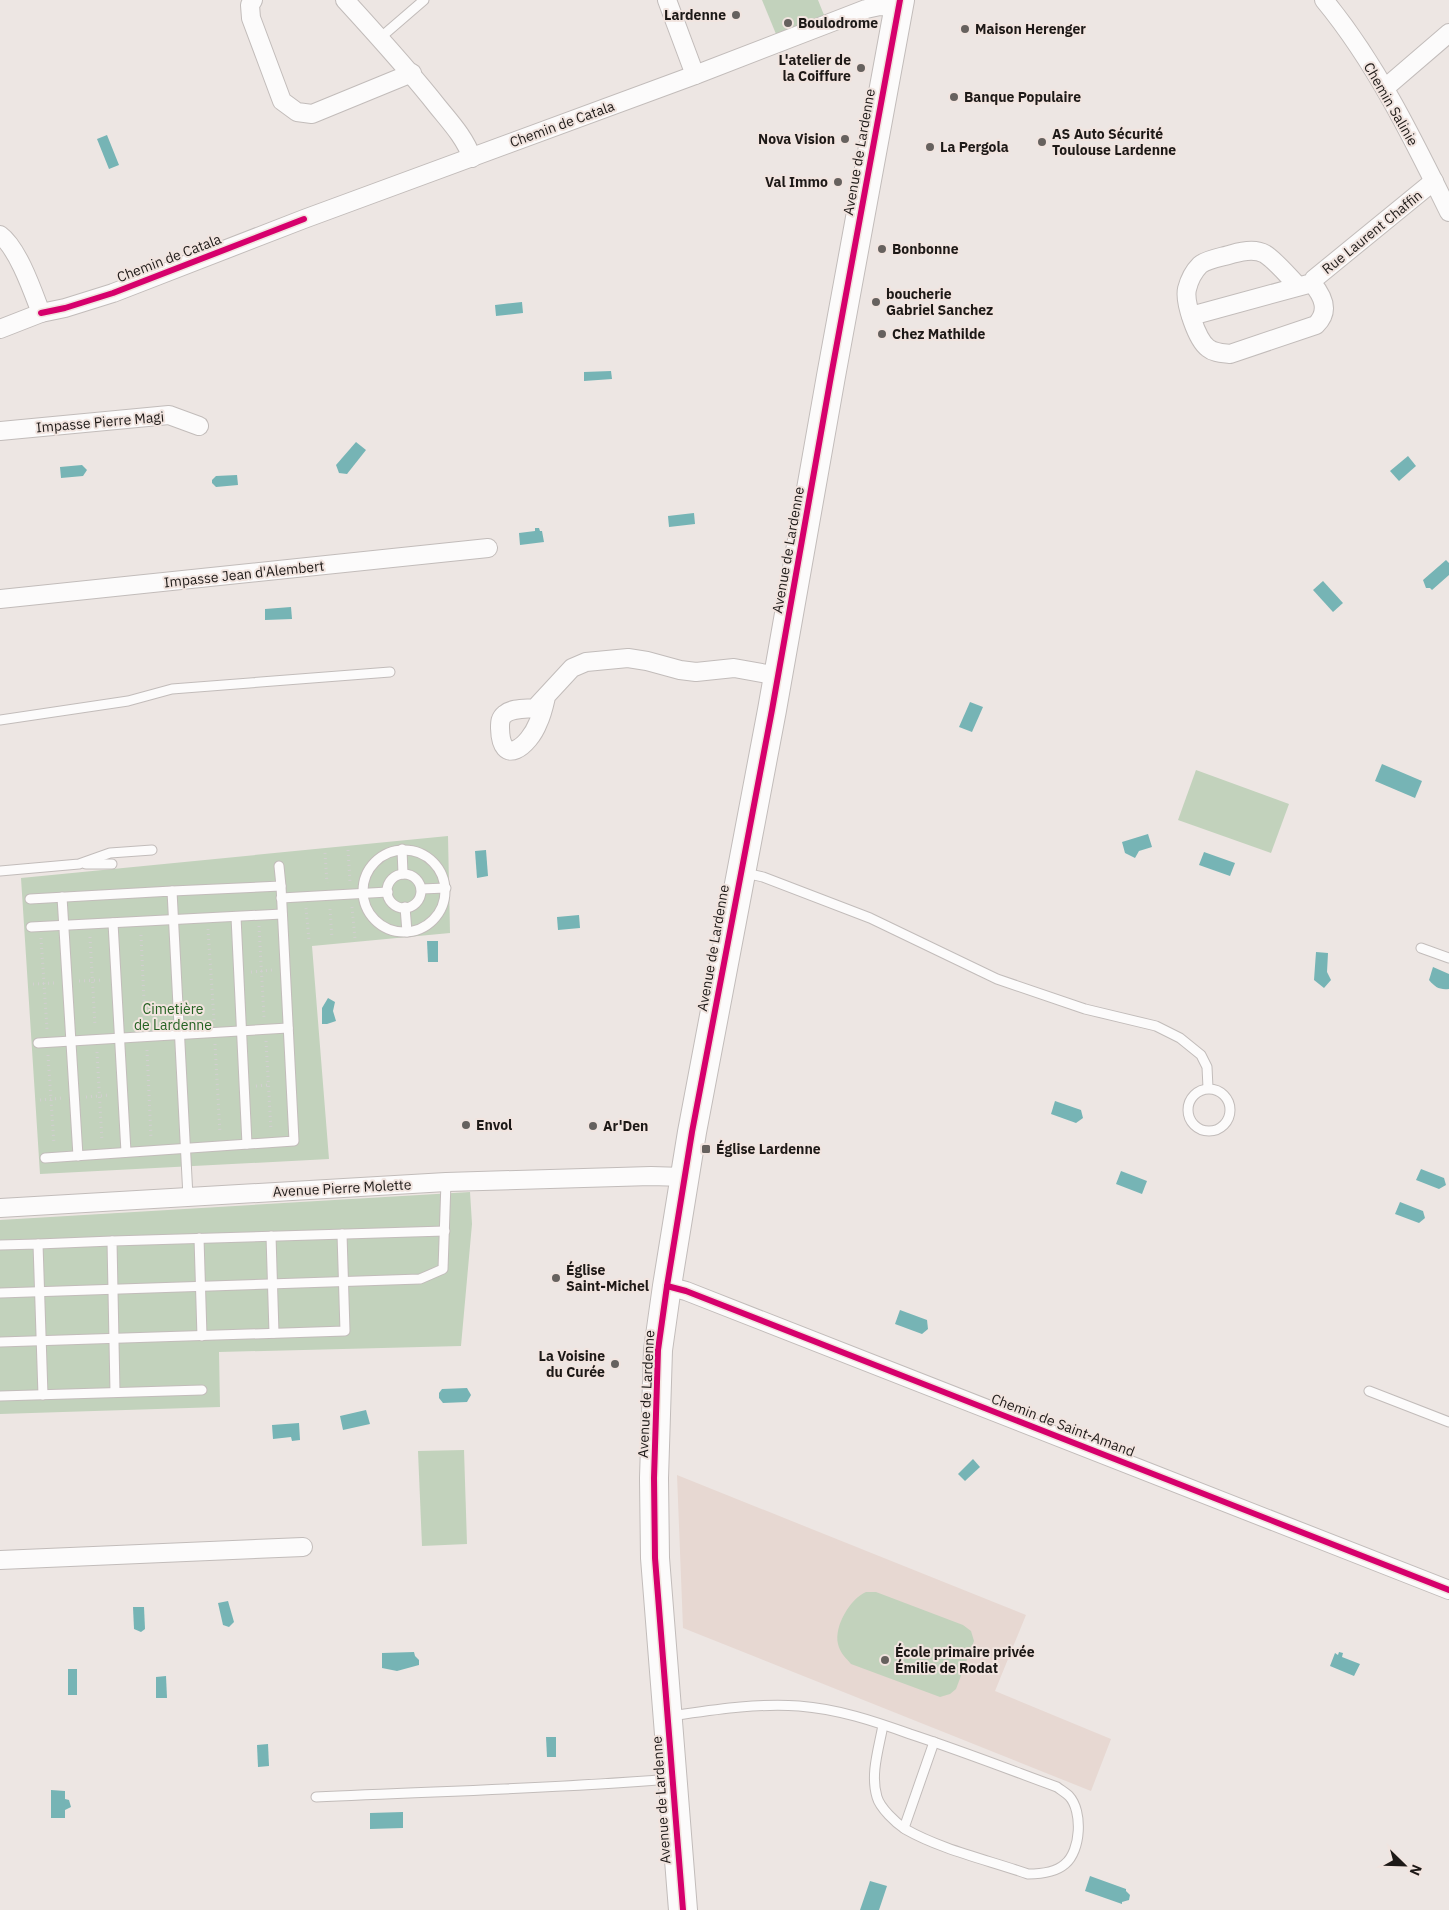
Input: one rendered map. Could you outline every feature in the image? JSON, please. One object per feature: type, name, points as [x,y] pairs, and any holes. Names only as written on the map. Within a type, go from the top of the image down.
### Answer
[{"type":"main road","name":"Avenue de Lardenne","points":[[683,1910],[656,1574],[654,1478],[658,1350],[684,1177],[778,676],[900,3]]},
{"type":"street","points":[[253,0],[250,5],[251,18],[282,101],[296,112],[312,114],[412,73]]},
{"type":"street","points":[[345,0],[412,73],[460,134],[468,146],[472,158]]},
{"type":"street","points":[[667,0],[694,75]]},
{"type":"street","name":"Chemin Salinie","points":[[1324,0],[1385,88],[1449,212]]},
{"type":"street","name":"Chemin de Catala","points":[[0,329],[41,313],[65,308],[113,293],[304,219],[472,158],[866,9],[900,3]]},
{"type":"street","points":[[1385,88],[1449,33]]},
{"type":"street","name":"Rue Laurent Chaffin","points":[[1191,316],[1305,284],[1314,279],[1434,181]]},
{"type":"street","points":[[0,235],[14,250],[41,313]]},
{"type":"street","name":"Rue Laurent Chaffin","points":[[1245,250],[1265,254],[1322,295],[1324,308],[1322,319],[1316,325],[1230,354],[1218,353],[1208,348],[1200,340],[1191,316],[1187,289],[1194,271],[1202,264],[1245,250]]},
{"type":"street","name":"Impasse Pierre Magi","points":[[0,431],[169,415],[199,426]]},
{"type":"street","name":"Impasse Jean d'Alembert","points":[[0,599],[488,548]]},
{"type":"street","points":[[546,697],[572,668],[586,662],[628,658],[646,660],[680,670],[696,672],[734,668],[778,676]]},
{"type":"street","name":"Avenue Pierre Molette","points":[[0,1208],[446,1182],[651,1176],[684,1177]]},
{"type":"street","name":"Chemin de Saint-Amand","points":[[667,1286],[686,1290],[1449,1590]]},
{"type":"street","points":[[0,1560],[303,1547]]},
{"type":"lane","points":[[380,38],[424,0]]},
{"type":"lane","points":[[0,720],[128,702],[172,689],[390,672]]},
{"type":"lane","points":[[402,849],[403,874]]},
{"type":"lane","points":[[402,849],[423,853],[432,859],[439,867],[446,888],[445,899],[436,918],[418,930],[407,932],[386,928],[377,922],[365,904],[363,893],[364,882],[373,863],[391,851],[402,849]]},
{"type":"lane","points":[[79,864],[110,854],[152,850]]},
{"type":"lane","points":[[0,871],[79,864],[112,864]]},
{"type":"lane","points":[[45,1158],[294,1141],[280,866]]},
{"type":"lane","points":[[740,872],[763,877],[870,918],[997,979],[1085,1009],[1156,1026],[1180,1038],[1202,1056],[1207,1067],[1208,1088]]},
{"type":"lane","points":[[403,874],[416,878],[421,889],[417,902],[406,907],[393,903],[388,892],[392,880],[403,874]]},
{"type":"lane","points":[[30,899],[281,886]]},
{"type":"lane","points":[[421,889],[446,888]]},
{"type":"lane","points":[[172,891],[188,1197]]},
{"type":"lane","points":[[281,898],[388,892]]},
{"type":"lane","points":[[62,897],[78,1156]]},
{"type":"lane","points":[[406,907],[407,932]]},
{"type":"lane","points":[[31,927],[282,914]]},
{"type":"lane","points":[[236,917],[247,1144]]},
{"type":"lane","points":[[113,923],[126,1152]]},
{"type":"lane","points":[[1422,948],[1449,958]]},
{"type":"lane","points":[[38,1044],[288,1028]]},
{"type":"lane","points":[[1208,1088],[1222,1093],[1230,1106],[1230,1113],[1223,1126],[1209,1131],[1195,1127],[1190,1121],[1188,1114],[1190,1099],[1201,1089],[1208,1088]]},
{"type":"lane","points":[[0,1293],[420,1279],[444,1269],[446,1182]]},
{"type":"lane","points":[[0,1245],[446,1231]]},
{"type":"lane","points":[[0,1342],[344,1331],[342,1234]]},
{"type":"lane","points":[[271,1236],[274,1333]]},
{"type":"lane","points":[[199,1238],[202,1336]]},
{"type":"lane","points":[[112,1241],[116,1392]]},
{"type":"lane","points":[[38,1244],[44,1395]]},
{"type":"lane","points":[[0,1396],[202,1390]]},
{"type":"lane","points":[[1369,1391],[1449,1422]]},
{"type":"lane","points":[[668,1716],[752,1705],[800,1706],[850,1714],[883,1725],[934,1742],[1057,1787],[1070,1797],[1075,1808],[1079,1831],[1075,1849],[1065,1864],[1042,1874],[1028,1874],[946,1847],[904,1828],[885,1810],[877,1798],[875,1767],[883,1725]]},
{"type":"lane","points":[[904,1828],[934,1742]]},
{"type":"lane","points":[[316,1797],[440,1790],[557,1787],[672,1779]]},
{"type":"path","points":[[305,897],[309,940]]},
{"type":"path","points":[[238,972],[285,970]]},
{"type":"shaded area","name":"École primaire privée Émilie de Rodat","points":[[677,1475],[1026,1615],[995,1691],[1111,1739],[1091,1791],[683,1628]]},
{"type":"green space","name":"Boulodrome","points":[[762,0],[818,0],[824,15],[776,34]]},
{"type":"green space","points":[[1196,770],[1289,804],[1271,853],[1178,820]]},
{"type":"green space","name":"Cimetière de Lardenne","points":[[448,836],[450,933],[312,946],[329,1159],[40,1174],[21,878]]},
{"type":"green space","points":[[470,1192],[472,1224],[461,1346],[219,1352],[220,1407],[0,1414],[0,1220]]},
{"type":"green space","points":[[464,1450],[467,1544],[422,1546],[418,1451]]},
{"type":"green space","points":[[866,1592],[876,1592],[963,1625],[971,1631],[974,1641],[956,1689],[950,1694],[940,1697],[851,1664],[839,1647],[838,1629],[849,1607]]},
{"type":"water","points":[[107,135],[119,165],[109,169],[97,139]]},
{"type":"water","points":[[522,302],[523,313],[496,316],[495,305]]},
{"type":"water","points":[[611,371],[612,379],[584,381],[584,372]]},
{"type":"water","points":[[356,442],[366,450],[347,474],[339,473],[336,465]]},
{"type":"water","points":[[1408,456],[1416,466],[1399,481],[1390,471]]},
{"type":"water","points":[[82,465],[87,470],[83,476],[61,478],[60,467]]},
{"type":"water","points":[[237,475],[238,485],[216,487],[212,483],[216,476]]},
{"type":"water","points":[[694,513],[695,524],[669,527],[668,516]]},
{"type":"water","points":[[535,528],[539,528],[542,531],[544,542],[520,545],[519,533],[535,531]]},
{"type":"water","points":[[1446,560],[1449,563],[1449,575],[1432,590],[1426,588],[1423,580]]},
{"type":"water","points":[[1323,581],[1343,603],[1333,612],[1313,590]]},
{"type":"water","points":[[291,607],[292,619],[265,620],[265,609]]},
{"type":"water","points":[[970,702],[983,707],[972,732],[959,727]]},
{"type":"water","points":[[1382,764],[1422,781],[1415,798],[1375,781]]},
{"type":"water","points":[[1148,834],[1152,847],[1139,851],[1135,858],[1125,853],[1122,842]]},
{"type":"water","points":[[486,850],[488,876],[477,878],[475,851]]},
{"type":"water","points":[[1204,852],[1235,863],[1230,876],[1199,865]]},
{"type":"water","points":[[579,915],[580,928],[558,930],[557,917]]},
{"type":"water","points":[[427,941],[438,941],[438,962],[428,962]]},
{"type":"water","points":[[1316,952],[1328,953],[1327,972],[1331,980],[1324,988],[1314,980]]},
{"type":"water","points":[[1433,967],[1449,974],[1449,989],[1438,988],[1429,980]]},
{"type":"water","points":[[328,998],[335,1002],[333,1011],[336,1021],[322,1024],[322,1008]]},
{"type":"water","points":[[1055,1101],[1081,1110],[1083,1118],[1076,1123],[1051,1114]]},
{"type":"water","points":[[1421,1169],[1444,1178],[1446,1185],[1439,1189],[1416,1180]]},
{"type":"water","points":[[1121,1171],[1147,1181],[1142,1194],[1116,1184]]},
{"type":"water","points":[[1400,1202],[1423,1211],[1425,1218],[1419,1223],[1395,1214]]},
{"type":"water","points":[[900,1310],[927,1320],[928,1329],[922,1334],[895,1324]]},
{"type":"water","points":[[467,1388],[471,1395],[467,1402],[443,1403],[439,1398],[439,1393],[442,1389]]},
{"type":"water","points":[[366,1410],[370,1424],[343,1430],[340,1416]]},
{"type":"water","points":[[299,1423],[300,1440],[292,1441],[291,1437],[273,1439],[272,1425]]},
{"type":"water","points":[[973,1459],[980,1467],[965,1481],[958,1474]]},
{"type":"water","points":[[228,1601],[234,1622],[229,1627],[223,1625],[218,1603]]},
{"type":"water","points":[[133,1607],[144,1607],[145,1629],[141,1632],[134,1629]]},
{"type":"water","points":[[414,1652],[419,1660],[419,1665],[397,1671],[382,1668],[382,1653]]},
{"type":"water","points":[[1339,1652],[1343,1653],[1342,1657],[1360,1664],[1354,1676],[1330,1666],[1335,1653],[1338,1655]]},
{"type":"water","points":[[68,1669],[77,1669],[77,1695],[68,1695]]},
{"type":"water","points":[[166,1676],[167,1698],[156,1698],[156,1677]]},
{"type":"water","points":[[546,1737],[556,1737],[556,1757],[547,1757]]},
{"type":"water","points":[[268,1744],[269,1766],[258,1767],[257,1745]]},
{"type":"water","points":[[51,1790],[65,1791],[65,1799],[69,1800],[71,1807],[65,1810],[65,1818],[51,1818]]},
{"type":"water","points":[[403,1812],[403,1828],[370,1829],[370,1813]]},
{"type":"water","points":[[1090,1876],[1126,1889],[1130,1895],[1129,1900],[1122,1902],[1122,1904],[1085,1891]]},
{"type":"water","points":[[870,1881],[887,1886],[879,1910],[860,1910]]},
{"type":"cycle path","points":[[683,1910],[655,1558],[654,1478],[658,1350],[692,1132],[772,710],[900,0]]},
{"type":"cycle path","points":[[41,313],[65,308],[113,293],[304,219]]},
{"type":"cycle path","points":[[667,1286],[686,1291],[1449,1590]]},
{"type":"place","name":"Lardenne","points":[[736,15]]},
{"type":"place","name":"Boulodrome","points":[[788,23]]},
{"type":"place","name":"Maison Herenger","points":[[965,29]]},
{"type":"place","name":"L'atelier de la Coiffure","points":[[861,68]]},
{"type":"place","name":"Banque Populaire","points":[[954,97]]},
{"type":"place","name":"Nova Vision","points":[[845,139]]},
{"type":"place","name":"AS Auto Sécurité Toulouse Lardenne","points":[[1042,142]]},
{"type":"place","name":"La Pergola","points":[[930,147]]},
{"type":"place","name":"Val Immo","points":[[838,182]]},
{"type":"place","name":"Bonbonne","points":[[882,249]]},
{"type":"place","name":"boucherie Gabriel Sanchez","points":[[876,302]]},
{"type":"place","name":"Chez Mathilde","points":[[882,334]]},
{"type":"place","name":"Envol","points":[[466,1125]]},
{"type":"place","name":"Ar'Den","points":[[593,1126]]},
{"type":"place","name":"Église Lardenne","points":[[706,1149]]},
{"type":"place","name":"Église Saint-Michel","points":[[556,1278]]},
{"type":"place","name":"La Voisine du Curée","points":[[615,1364]]},
{"type":"place","name":"École primaire privée Émilie de Rodat","points":[[885,1660]]}]
